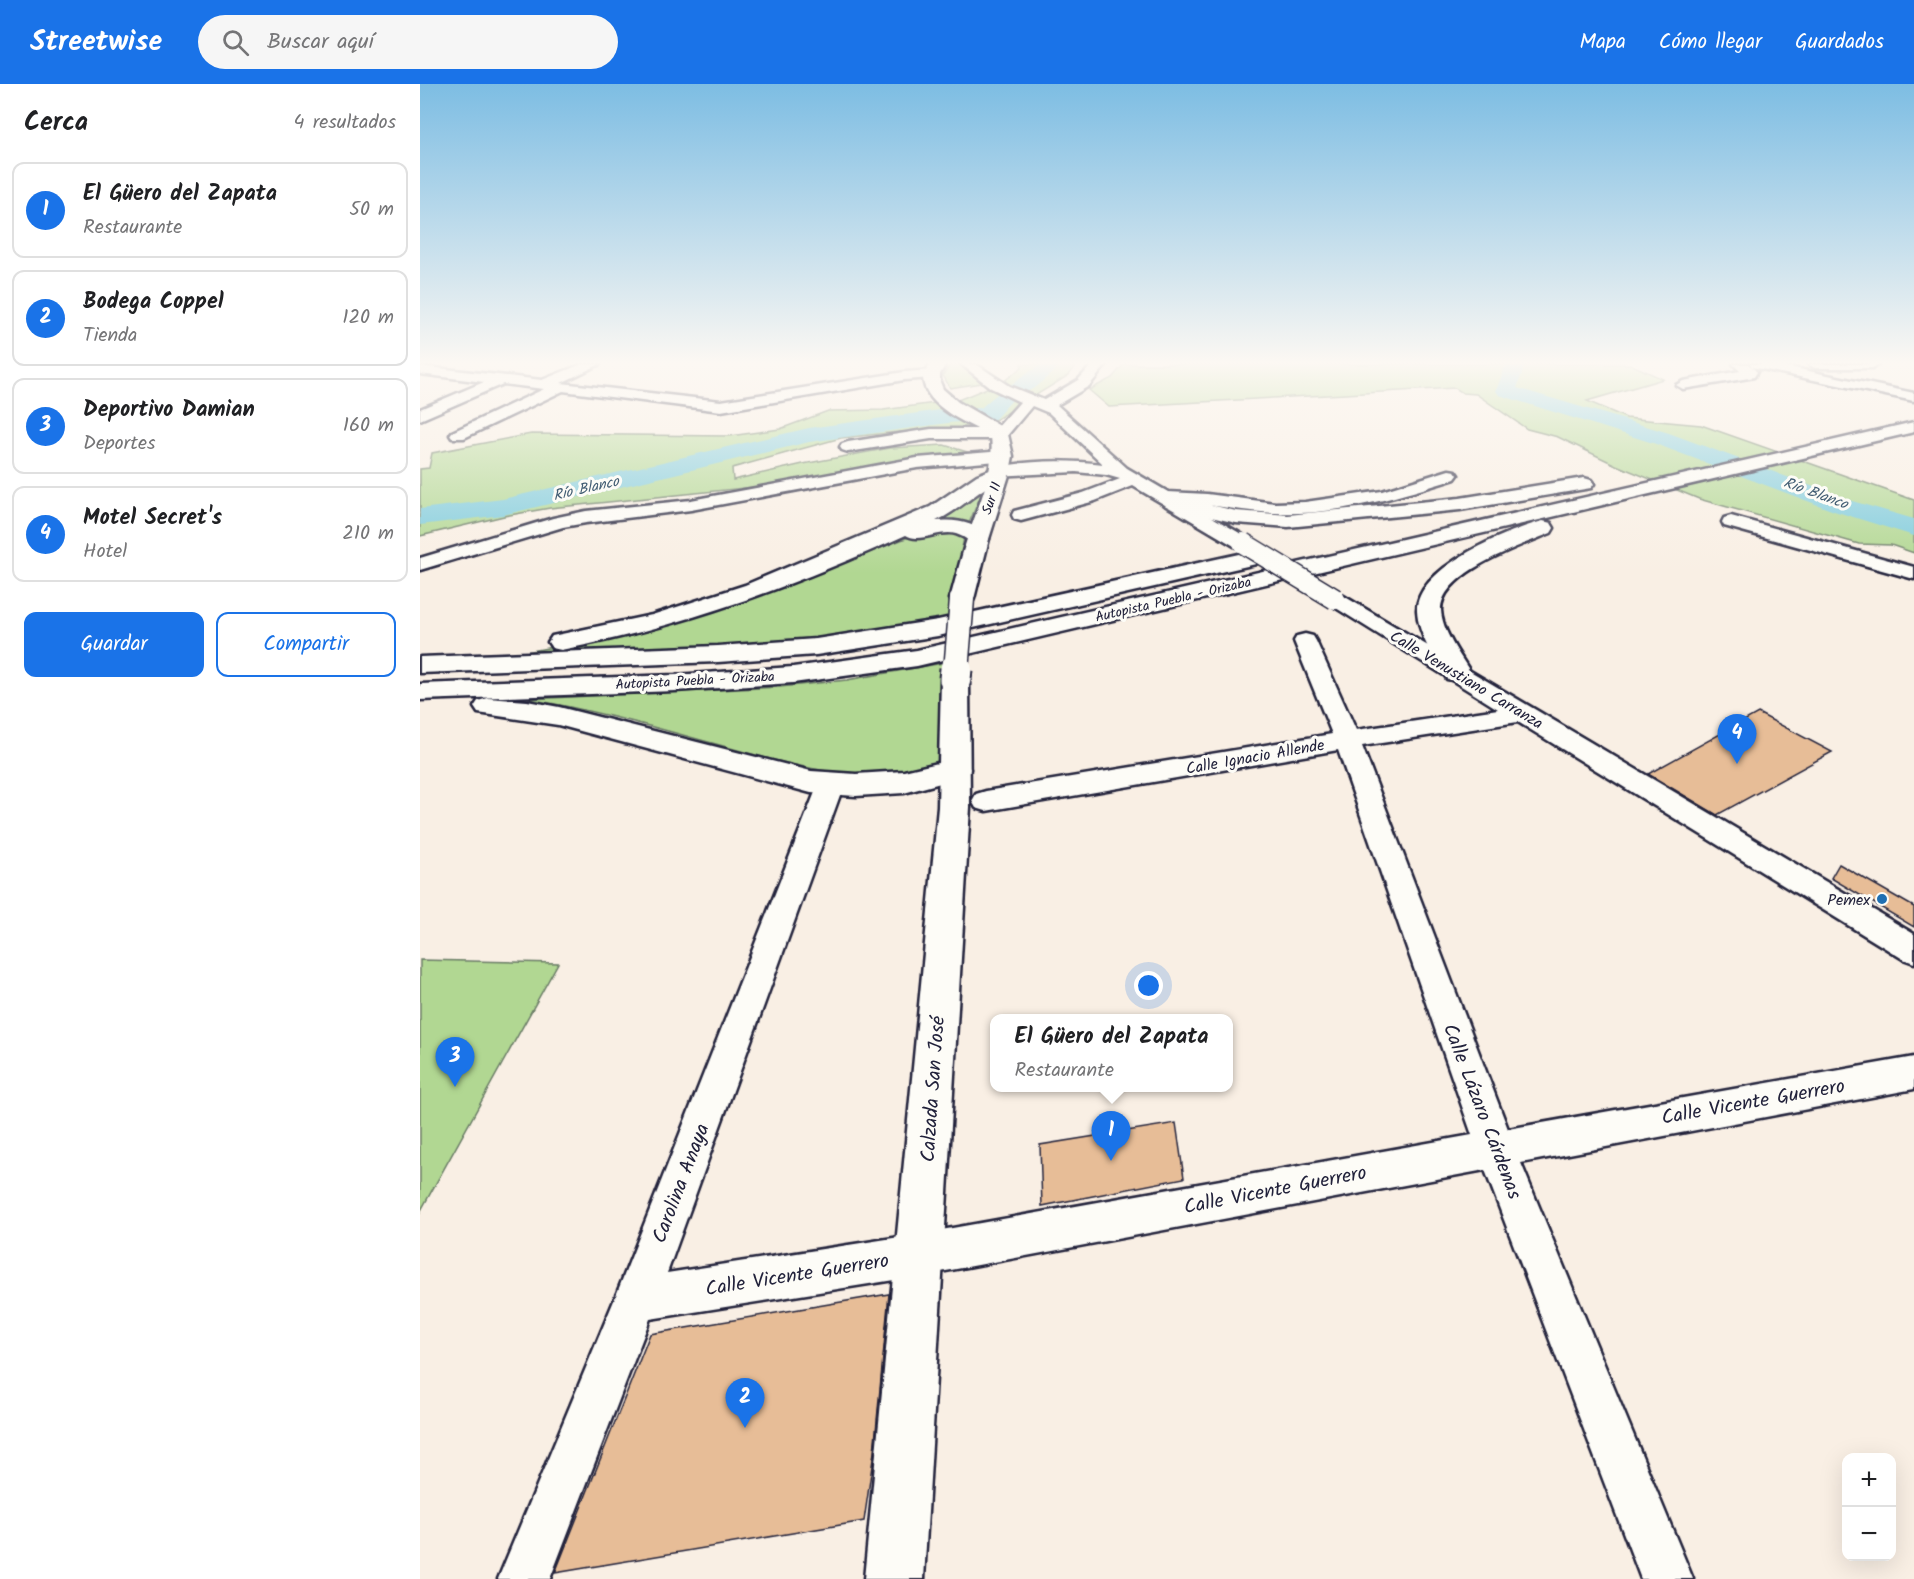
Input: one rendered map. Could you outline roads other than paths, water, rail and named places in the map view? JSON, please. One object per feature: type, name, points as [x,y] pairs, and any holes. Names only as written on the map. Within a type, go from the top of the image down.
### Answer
[{"type":"main road","name":"Sur 11","points":[[962,598],[1002,463],[994,434]]},
{"type":"main road","name":"Autopista Puebla - Orizaba","points":[[420,665],[718,654],[816,647],[938,628],[1807,434]]},
{"type":"main road","name":"Autopista Puebla - Orizaba","points":[[420,692],[793,675],[917,658],[1804,454],[1850,434]]},
{"type":"main road","points":[[791,577],[952,506],[1002,463]]},
{"type":"main road","points":[[1168,499],[1236,517],[1288,520],[1460,504],[1584,484]]},
{"type":"main road","points":[[1457,673],[1437,634],[1429,608],[1430,599],[1442,580],[1455,569],[1544,527],[1632,494]]},
{"type":"main road","points":[[420,657],[510,650],[610,634],[730,601],[926,529],[960,528],[972,531],[978,539]]},
{"type":"main road","name":"Calzada San José","points":[[894,1579],[955,769],[955,679],[962,598]]},
{"type":"main road","points":[[420,705],[509,708],[559,716],[785,776],[831,784],[904,782],[955,769]]},
{"type":"street","points":[[848,447],[935,434]]},
{"type":"street","name":"Calle Venustiano Carranza","points":[[1080,434],[1127,476],[1244,543],[1525,713],[1659,799],[1914,950]]},
{"type":"street","points":[[420,564],[560,522],[691,505],[917,463],[959,458],[1002,463],[1077,466],[1127,476]]},
{"type":"street","points":[[1021,515],[1089,497],[1127,476]]},
{"type":"street","points":[[1168,499],[1207,499],[1275,508],[1305,507],[1385,496],[1449,476]]},
{"type":"street","points":[[1731,522],[1914,573]]},
{"type":"street","name":"Calle Lázaro Cárdenas","points":[[1305,641],[1347,740],[1496,1148],[1667,1579]]},
{"type":"street","name":"Calle Ignacio Allende","points":[[986,801],[1347,740],[1525,713]]},
{"type":"street","name":"Carolina Anaya","points":[[524,1579],[636,1300],[831,784]]},
{"type":"street","name":"Calle Vicente Guerrero","points":[[636,1300],[919,1255],[1914,1073]]},
{"type":"waterway","name":"Río Blanco","points":[[420,517],[503,507],[818,434]]},
{"type":"waterway","name":"Río Blanco","points":[[1647,434],[1843,506],[1914,528]]},
{"type":"place","name":"Motel Secret's","points":[[1737,764]]},
{"type":"place","name":"Pemex","points":[[1882,899]]},
{"type":"place","name":"Deportivo Damian","points":[[455,1087]]},
{"type":"place","name":"El Güero del Zapata","points":[[1111,1161]]},
{"type":"place","name":"Bodega Coppel","points":[[745,1428]]}]
